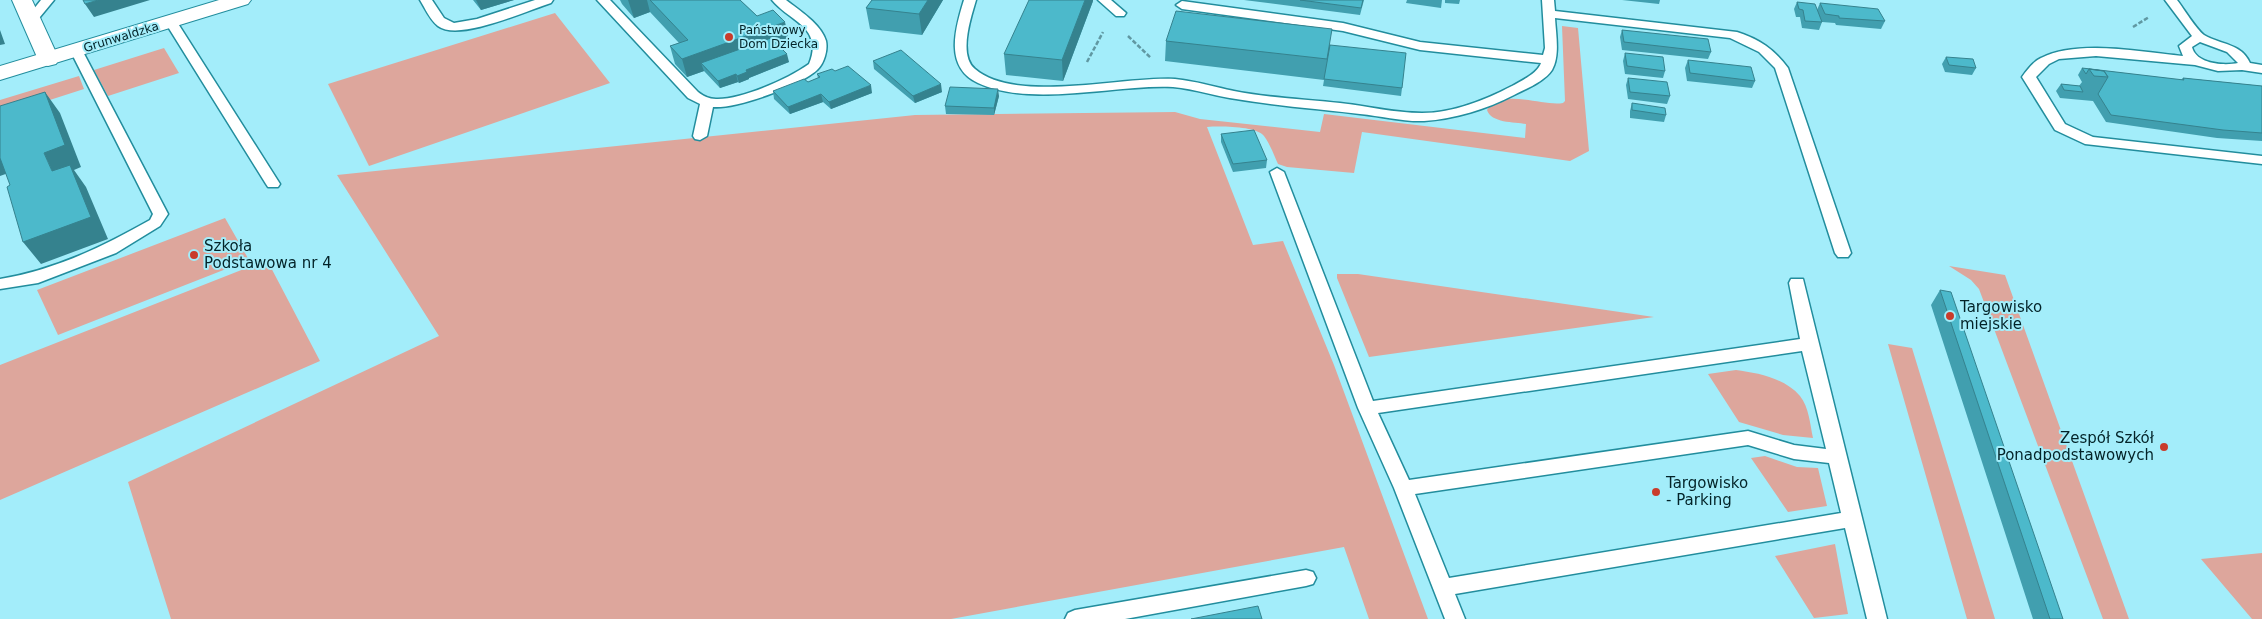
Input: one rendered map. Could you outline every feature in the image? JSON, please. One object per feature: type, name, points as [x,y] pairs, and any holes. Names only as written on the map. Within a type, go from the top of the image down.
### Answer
[{"type":"street","name":"Grunwaldzka","points":[[0,73],[241,0]]},
{"type":"street","points":[[26,5],[48,59]]},
{"type":"lane","points":[[26,5],[42,5],[48,0]]},
{"type":"lane","points":[[426,0],[442,22],[452,27],[473,24],[547,0]]},
{"type":"lane","points":[[603,0],[693,95],[707,102],[719,103],[738,99],[793,79],[815,64],[819,53],[820,41],[815,32],[778,0]]},
{"type":"lane","points":[[970,0],[962,27],[961,54],[967,69],[981,80],[1003,87],[1039,90],[1165,83],[1215,89],[1235,95],[1392,114],[1436,116],[1460,111],[1524,84],[1546,69],[1550,60],[1551,48],[1548,0]]},
{"type":"lane","points":[[1104,0],[1120,13]]},
{"type":"lane","points":[[2171,0],[2199,38],[2238,54],[2244,63],[2242,66]]},
{"type":"lane","points":[[1182,5],[1336,26],[1420,46],[1550,60]]},
{"type":"lane","points":[[1549,14],[1724,33],[1750,41],[1769,52],[1782,68],[1843,253]]},
{"type":"lane","points":[[170,22],[273,184]]},
{"type":"lane","points":[[2199,38],[2188,43],[2185,49],[2187,54],[2200,62]]},
{"type":"lane","points":[[0,284],[32,279],[111,249],[156,223],[161,214],[76,50]]},
{"type":"lane","points":[[2262,69],[2242,66],[2229,69],[2200,62],[2091,52],[2064,54],[2045,60],[2028,77],[2060,127],[2090,141],[2262,160]]},
{"type":"lane","points":[[700,136],[707,102]]},
{"type":"lane","points":[[1277,172],[1367,408],[1403,488],[1455,619]]},
{"type":"lane","points":[[1797,283],[1877,619]]},
{"type":"lane","points":[[1367,408],[1810,344]]},
{"type":"lane","points":[[1403,488],[1748,438],[1794,452],[1837,457]]},
{"type":"lane","points":[[1443,588],[1853,519]]},
{"type":"lane","points":[[1075,619],[1306,578]]},
{"type":"path","points":[[1125,34],[1180,85]]},
{"type":"shaded area","points":[[555,13],[610,83],[369,166],[328,84]]},
{"type":"shaded area","points":[[1562,26],[1578,28],[1589,151],[1570,161],[1362,132],[1354,173],[1287,167],[1278,164],[1264,136],[1254,130],[1237,127],[1207,127],[1253,245],[1283,241],[1334,365],[1428,619],[1369,619],[1344,547],[951,619],[171,619],[128,482],[439,336],[337,175],[915,115],[1175,112],[1200,119],[1320,132],[1324,114],[1525,138],[1526,124],[1498,120],[1489,114],[1487,110],[1493,103],[1502,100],[1522,99],[1555,104],[1565,101]]},
{"type":"shaded area","points":[[164,48],[179,73],[108,96],[94,70]]},
{"type":"shaded area","points":[[79,76],[84,89],[0,116],[0,100]]},
{"type":"shaded area","points":[[225,218],[249,260],[58,335],[37,290]]},
{"type":"shaded area","points":[[267,260],[320,361],[0,500],[0,365]]},
{"type":"shaded area","points":[[1949,266],[2005,275],[2129,619],[2103,619],[1979,289],[1971,280]]},
{"type":"shaded area","points":[[1337,274],[1358,274],[1654,317],[1369,357]]},
{"type":"shaded area","points":[[1888,344],[1912,348],[1995,619],[1967,619]]},
{"type":"shaded area","points":[[1736,370],[1771,377],[1794,390],[1805,405],[1813,438],[1783,435],[1739,422],[1708,374]]},
{"type":"shaded area","points":[[1765,456],[1797,467],[1818,468],[1827,506],[1788,512],[1751,458]]},
{"type":"shaded area","points":[[1835,544],[1848,614],[1814,618],[1775,556]]},
{"type":"shaded area","points":[[2262,553],[2262,619],[2252,619],[2201,559]]},
{"type":"building","points":[[83,0],[98,0],[85,4]]},
{"type":"building","points":[[650,0],[740,0],[757,16],[773,10],[785,22],[682,59],[670,46],[688,40]]},
{"type":"building","points":[[872,0],[928,0],[919,14],[866,8]]},
{"type":"building","points":[[1029,0],[1085,0],[1062,60],[1004,54]]},
{"type":"building","points":[[1300,0],[1363,0],[1361,8]]},
{"type":"building","points":[[1797,2],[1815,4],[1822,22],[1805,21],[1803,10],[1799,9]]},
{"type":"building","points":[[1820,3],[1878,9],[1885,21],[1839,18],[1839,16],[1825,14]]},
{"type":"building","points":[[1176,11],[1332,29],[1327,59],[1166,41]]},
{"type":"building","points":[[1622,30],[1708,39],[1711,52],[1624,42]]},
{"type":"building","points":[[771,38],[787,54],[746,70],[747,72],[737,76],[736,74],[718,81],[701,63]]},
{"type":"building","points":[[1330,45],[1406,53],[1402,88],[1324,79]]},
{"type":"building","points":[[901,50],[941,84],[913,96],[873,61]]},
{"type":"building","points":[[1625,53],[1663,57],[1665,71],[1627,66]]},
{"type":"building","points":[[1946,57],[1973,59],[1976,68],[1949,65]]},
{"type":"building","points":[[1688,60],[1751,67],[1755,81],[1690,73]]},
{"type":"building","points":[[848,66],[871,85],[829,102],[821,94],[788,107],[773,91],[804,79],[808,82],[820,77],[817,74],[832,69],[835,71]]},
{"type":"building","points":[[2082,68],[2184,80],[2183,78],[2262,86],[2262,133],[2223,130],[2111,115],[2098,94],[2108,77],[2104,71],[2089,69],[2086,74]]},
{"type":"building","points":[[2089,69],[2104,71],[2108,77],[2094,76]]},
{"type":"building","points":[[1628,78],[1667,82],[1670,96],[1630,92]]},
{"type":"building","points":[[2061,84],[2080,86],[2083,92],[2064,90]]},
{"type":"building","points":[[950,87],[998,89],[994,108],[945,106]]},
{"type":"building","points":[[45,92],[65,145],[44,153],[52,171],[70,165],[91,217],[23,242],[7,187],[10,185],[0,158],[0,106]]},
{"type":"building","points":[[1632,103],[1665,108],[1666,115],[1632,110]]},
{"type":"building","points":[[1254,130],[1267,160],[1233,164],[1221,134]]},
{"type":"building","points":[[1940,290],[1951,292],[2063,619],[2050,619]]},
{"type":"building","points":[[1258,606],[1262,619],[1191,619]]},
{"type":"place","name":"Państwowy Dom Dziecka","points":[[729,37]]},
{"type":"place","name":"Szkoła Podstawowa nr 4","points":[[194,255]]},
{"type":"place","name":"Targowisko miejskie","points":[[1950,316]]},
{"type":"place","name":"Zespół Szkół Ponadpodstawowych","points":[[2164,447]]},
{"type":"place","name":"Targowisko - Parking","points":[[1656,492]]}]
